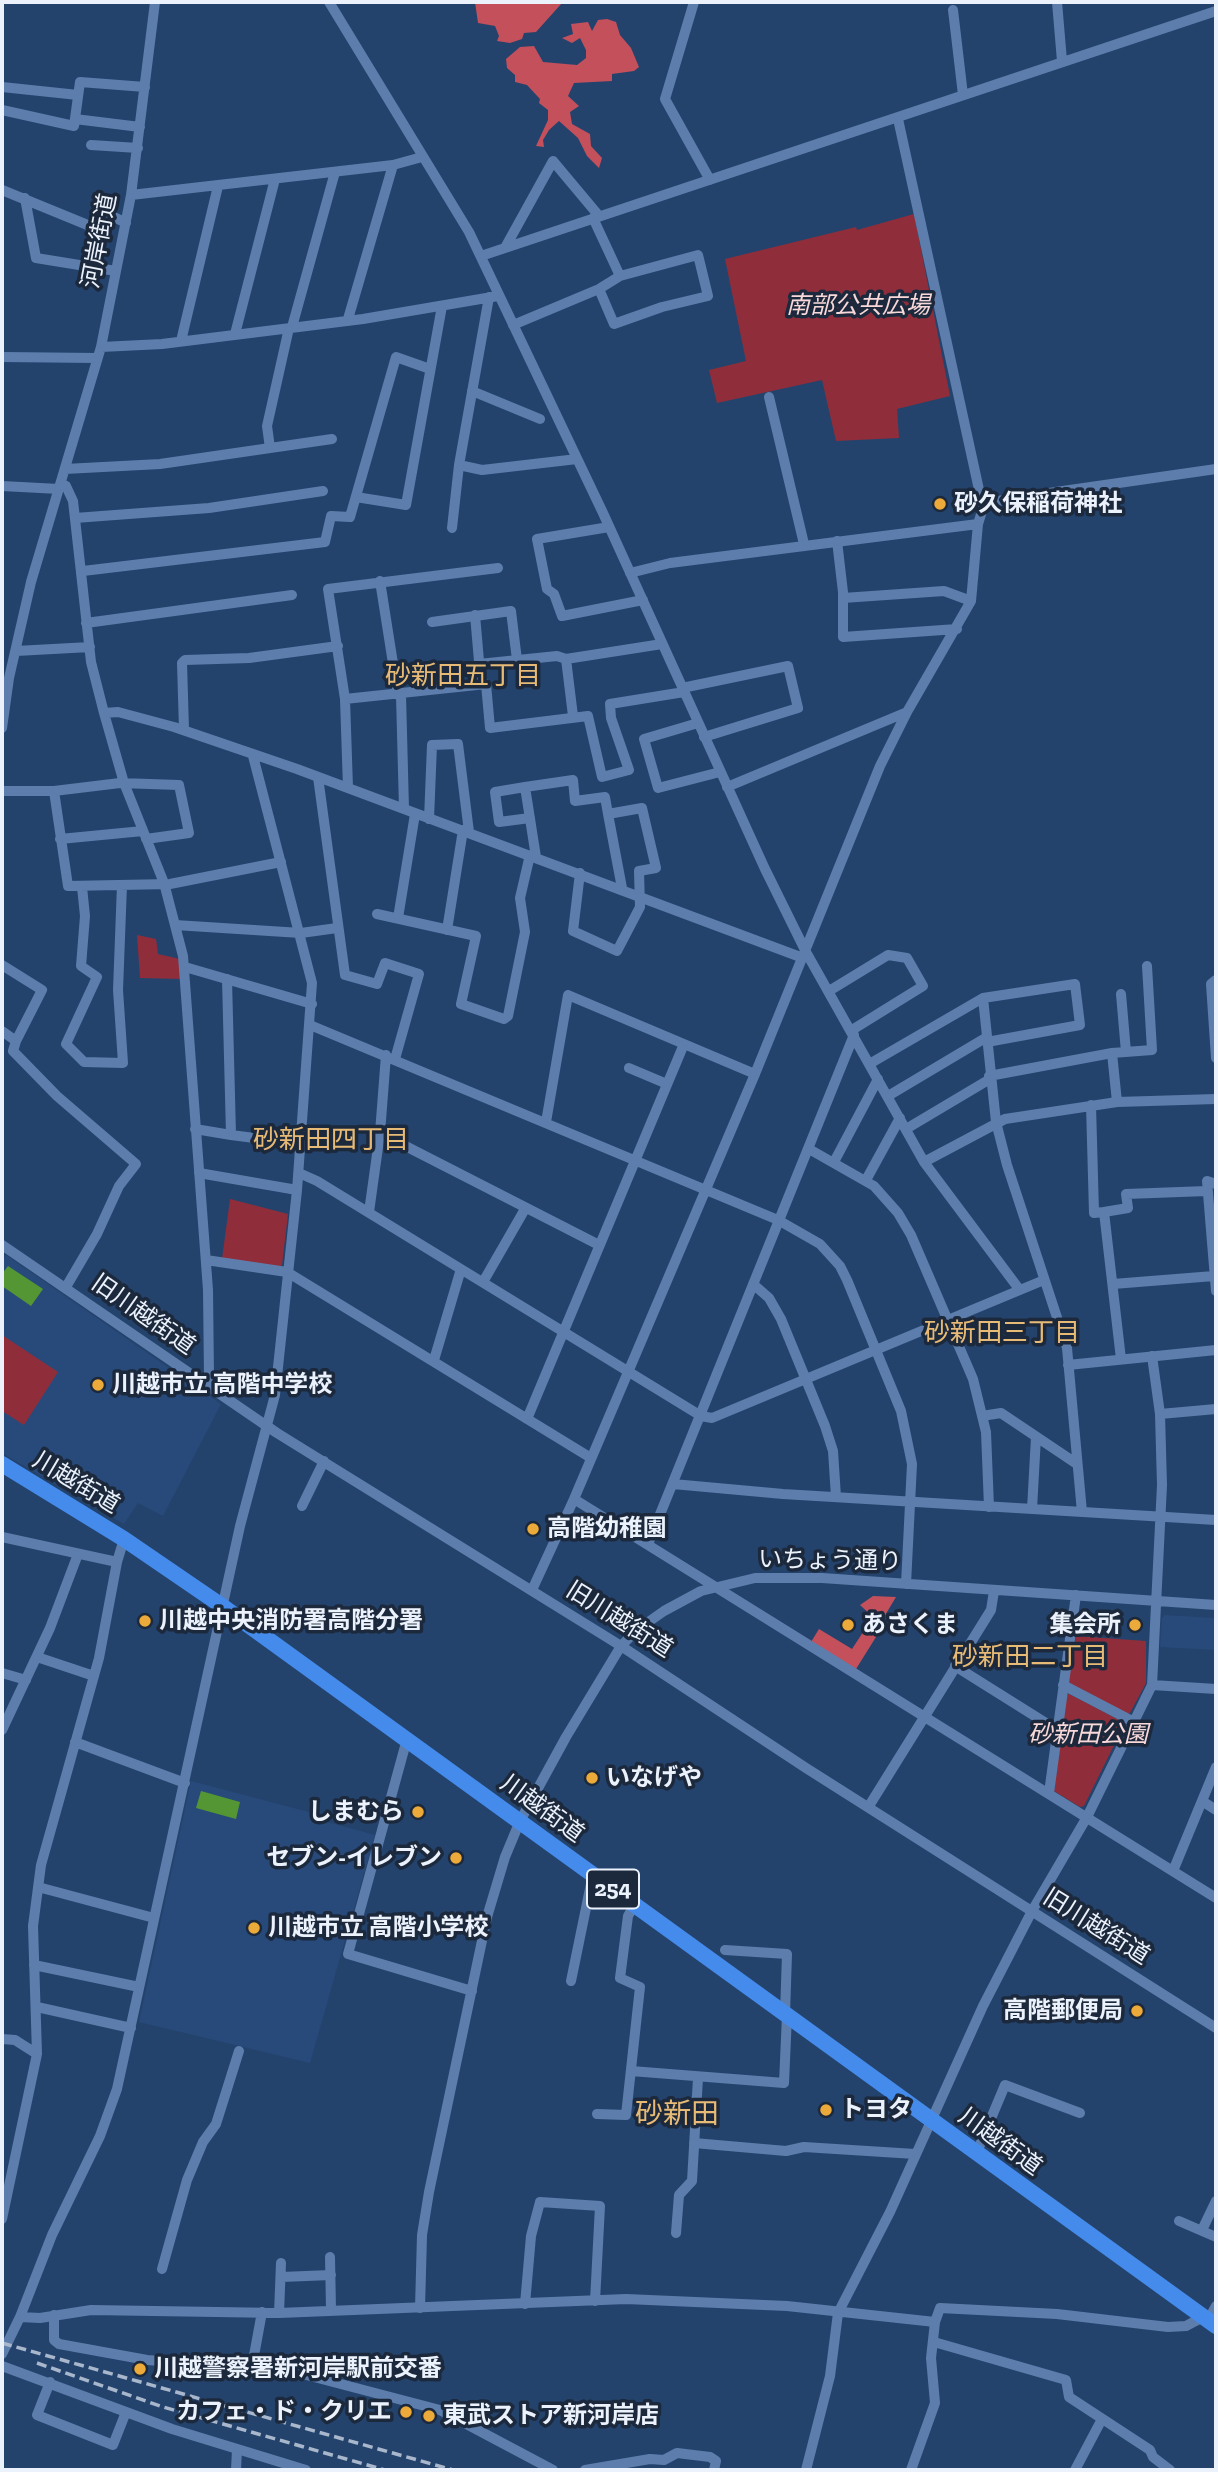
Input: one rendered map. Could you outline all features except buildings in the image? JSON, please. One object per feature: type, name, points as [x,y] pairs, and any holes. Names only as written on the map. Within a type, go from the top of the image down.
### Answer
[{"type":"highway","name":"川越街道","points":[[2,1464],[124,1539],[222,1606],[929,2119],[1211,2317]]},
{"type":"street","name":"河岸街道","points":[[2,728],[3,709],[31,582],[99,352],[131,195],[155,2]]},
{"type":"street","points":[[329,2],[481,256],[493,296],[513,325],[577,458],[805,955],[871,1063],[924,1161],[1019,1289]]},
{"type":"street","points":[[694,2],[665,99],[710,180]]},
{"type":"street","points":[[1058,2],[1062,61]]},
{"type":"street","points":[[953,10],[963,95]]},
{"type":"street","points":[[481,256],[1216,11]]},
{"type":"street","points":[[2,110],[74,126],[80,82],[145,88]]},
{"type":"street","points":[[2,87],[78,95]]},
{"type":"street","points":[[75,118],[141,127]]},
{"type":"street","points":[[532,1590],[574,1499],[755,1074],[880,766],[907,712],[971,601],[978,524],[983,508],[898,119]]},
{"type":"street","points":[[91,145],[138,148]]},
{"type":"street","points":[[131,195],[393,165],[422,157]]},
{"type":"street","points":[[506,246],[553,162],[596,217],[620,276]]},
{"type":"street","points":[[348,319],[393,165]]},
{"type":"street","points":[[270,448],[267,426],[291,328],[335,172]]},
{"type":"street","points":[[235,334],[275,179]]},
{"type":"street","points":[[181,341],[218,186]]},
{"type":"street","points":[[2,190],[90,226],[98,215],[104,212],[126,223]]},
{"type":"street","points":[[25,198],[36,258],[116,271]]},
{"type":"street","points":[[513,325],[598,289],[620,276],[698,255],[708,296],[662,307],[614,324],[598,289]]},
{"type":"street","points":[[2,357],[99,352],[291,328],[493,296]]},
{"type":"street","points":[[452,528],[471,391],[493,296]]},
{"type":"street","points":[[356,498],[406,505],[442,306]]},
{"type":"street","points":[[83,571],[325,542],[331,516],[349,517],[396,357],[430,369]]},
{"type":"street","points":[[471,391],[540,419]]},
{"type":"street","points":[[769,397],[804,544]]},
{"type":"street","points":[[65,469],[160,464],[332,439]]},
{"type":"street","points":[[459,465],[482,470],[577,458]]},
{"type":"street","points":[[983,508],[992,502],[1216,469]]},
{"type":"street","points":[[2,486],[66,486],[73,502],[83,571],[86,623],[104,713],[124,783],[164,883],[185,967],[206,1260],[209,1377],[206,1383]]},
{"type":"street","points":[[75,518],[209,508],[323,491]]},
{"type":"street","points":[[630,573],[670,563],[804,544],[978,524]]},
{"type":"street","points":[[609,527],[537,539],[547,589],[554,594],[562,616],[643,600]]},
{"type":"street","points":[[837,541],[844,637],[957,629]]},
{"type":"street","points":[[348,788],[345,699],[328,589],[498,568]]},
{"type":"street","points":[[380,581],[400,695],[409,811],[398,918]]},
{"type":"street","points":[[843,598],[938,591],[971,601]]},
{"type":"street","points":[[86,623],[292,595]]},
{"type":"street","points":[[432,622],[511,611],[517,660]]},
{"type":"street","points":[[475,615],[481,684]]},
{"type":"street","points":[[479,664],[556,656],[566,659],[662,644]]},
{"type":"street","points":[[184,730],[182,663],[185,660],[249,658],[338,646]]},
{"type":"street","points":[[16,651],[90,647]]},
{"type":"street","points":[[566,659],[573,716]]},
{"type":"street","points":[[345,699],[486,684],[490,728],[588,716],[602,776],[628,771],[610,704],[788,666],[798,708],[704,737]]},
{"type":"street","points":[[104,713],[118,712],[184,730],[805,955]]},
{"type":"street","points":[[727,787],[907,712]]},
{"type":"street","points":[[698,723],[644,740],[658,788],[720,772]]},
{"type":"street","points":[[429,819],[432,745],[458,744],[466,831],[447,930]]},
{"type":"street","points":[[2,2354],[18,2322],[49,2242],[109,2115],[131,2028],[222,1606],[275,1395],[299,1173],[312,983],[253,756]]},
{"type":"street","points":[[318,777],[337,928],[347,977],[377,984],[385,963],[419,974],[391,1057],[369,1212]]},
{"type":"street","points":[[530,818],[499,822],[495,792],[573,780],[575,801],[605,797],[622,888]]},
{"type":"street","points":[[2,792],[124,783],[179,785],[189,833],[60,839]]},
{"type":"street","points":[[377,914],[476,936],[461,1004],[505,1019],[508,1016],[525,932],[520,898],[533,856],[525,787]]},
{"type":"street","points":[[54,790],[68,886],[164,883],[281,862]]},
{"type":"street","points":[[580,873],[573,931],[617,951],[640,907],[639,872],[656,868],[644,809],[608,814]]},
{"type":"street","points":[[82,887],[85,916],[80,966],[97,977],[66,1044],[84,1062],[123,1063],[118,990],[122,885]]},
{"type":"street","points":[[175,925],[300,933],[337,928]]},
{"type":"street","points":[[648,1544],[809,1149],[853,1033],[923,986],[907,958],[888,955],[829,991]]},
{"type":"street","points":[[2,965],[42,990],[13,1051],[78,1116],[136,1164],[119,1186],[97,1234],[66,1287]]},
{"type":"street","points":[[866,1180],[903,1124],[990,1077],[1112,1053],[1152,1050],[1147,966]]},
{"type":"street","points":[[185,967],[312,1004]]},
{"type":"street","points":[[228,979],[231,1135]]},
{"type":"street","points":[[1216,980],[1212,984],[1216,1058]]},
{"type":"street","points":[[871,1063],[983,998],[1075,984],[1080,1025],[987,1040],[888,1096]]},
{"type":"street","points":[[1121,994],[1126,1052]]},
{"type":"street","points":[[546,1122],[568,995],[755,1074]]},
{"type":"street","points":[[983,998],[996,1122],[1067,1348],[1082,1512]]},
{"type":"street","points":[[310,1025],[546,1122],[778,1220],[812,1237],[840,1266],[897,1398],[908,1437],[912,1500],[906,1584]]},
{"type":"street","points":[[2,1031],[16,1041]]},
{"type":"street","points":[[527,1419],[684,1044]]},
{"type":"street","points":[[1112,1053],[1117,1102]]},
{"type":"street","points":[[629,1068],[667,1084]]},
{"type":"street","points":[[834,1162],[878,1079]]},
{"type":"street","points":[[924,1161],[996,1122],[1117,1102],[1216,1099]]},
{"type":"street","points":[[1091,1105],[1094,1213],[1128,1208],[1126,1194],[1212,1187],[1216,1291]]},
{"type":"street","points":[[195,1129],[301,1144]]},
{"type":"street","points":[[380,1133],[598,1245]]},
{"type":"street","points":[[809,1149],[866,1180],[907,1227],[973,1379],[988,1449],[989,1507]]},
{"type":"street","points":[[199,1173],[297,1190]]},
{"type":"street","points":[[299,1173],[369,1212],[701,1416],[712,1418],[1044,1280]]},
{"type":"street","points":[[483,1282],[525,1209]]},
{"type":"street","points":[[1104,1212],[1121,1359]]},
{"type":"street","name":"旧川越街道","points":[[2,1245],[266,1426],[621,1646],[1216,2028]]},
{"type":"street","points":[[206,1260],[287,1272],[591,1458]]},
{"type":"street","points":[[434,1360],[461,1269]]},
{"type":"street","points":[[1113,1284],[1214,1276]]},
{"type":"street","points":[[753,1284],[769,1298],[776,1310],[830,1440],[836,1497]]},
{"type":"street","points":[[1068,1365],[1216,1350]]},
{"type":"street","points":[[806,2470],[828,2387],[838,2313],[890,2212],[929,2119],[1032,1911],[1087,1817],[1152,1685],[1160,1517],[1160,1413],[1152,1356]]},
{"type":"street","points":[[1160,1413],[1216,1409]]},
{"type":"street","points":[[982,1416],[1001,1413],[1077,1464]]},
{"type":"street","points":[[1032,1509],[1036,1437]]},
{"type":"street","points":[[302,1506],[324,1461]]},
{"type":"street","points":[[673,1484],[836,1497],[1216,1520]]},
{"type":"street","points":[[574,1499],[1216,1898]]},
{"type":"street","points":[[2,1537],[117,1562]]},
{"type":"street","points":[[2,2219],[37,2054],[34,1965],[41,1865],[94,1676],[124,1539]]},
{"type":"street","points":[[2,1730],[37,1657],[78,1554]]},
{"type":"street","name":"いちょう通り","points":[[420,2308],[422,2235],[429,2192],[487,1917],[505,1857],[520,1821],[621,1646],[664,1611],[715,1586],[755,1578],[906,1584],[1216,1605]]},
{"type":"street","points":[[869,1807],[991,1610],[994,1591]]},
{"type":"street","points":[[1049,1793],[1076,1595]]},
{"type":"street","points":[[37,1657],[94,1676]]},
{"type":"street","points":[[955,1666],[1057,1730]]},
{"type":"street","points":[[2,1672],[26,1680]]},
{"type":"street","points":[[1063,1685],[1134,1721]]},
{"type":"street","points":[[1152,1685],[1216,1689]]},
{"type":"street","points":[[407,1739],[348,1954],[472,1990]]},
{"type":"street","points":[[75,1742],[185,1783]]},
{"type":"street","points":[[1173,1871],[1216,1767]]},
{"type":"street","points":[[1202,1801],[1216,1810]]},
{"type":"street","points":[[571,1981],[593,1874]]},
{"type":"street","points":[[38,1887],[155,1918]]},
{"type":"street","points":[[597,2114],[626,2115],[640,1987],[620,1978],[628,1916],[635,1904]]},
{"type":"street","points":[[631,2071],[698,2078],[786,2082],[786,1954],[725,1950]]},
{"type":"street","points":[[34,1965],[139,1987]]},
{"type":"street","points":[[37,2007],[131,2028]]},
{"type":"street","points":[[2,2039],[15,2040],[37,2054]]},
{"type":"street","points":[[162,2269],[187,2180],[203,2142],[216,2124],[239,2051]]},
{"type":"street","points":[[676,2233],[679,2195],[692,2181],[698,2078]]},
{"type":"street","points":[[976,2152],[1005,2085],[1080,2113]]},
{"type":"street","points":[[694,2143],[786,2151],[804,2147],[915,2154]]},
{"type":"street","points":[[1202,2230],[1216,2201]]},
{"type":"street","points":[[525,2304],[531,2236],[540,2202],[600,2206],[595,2301]]},
{"type":"street","points":[[1180,2221],[1216,2237]]},
{"type":"street","points":[[330,2257],[331,2310]]},
{"type":"street","points":[[279,2313],[281,2263]]},
{"type":"street","points":[[281,2277],[331,2275]]},
{"type":"street","points":[[2,2326],[91,2310],[279,2313],[595,2301],[712,2301],[935,2322]]},
{"type":"street","points":[[911,2470],[927,2431],[934,2403],[931,2358],[935,2322],[940,2308],[1057,2314],[1168,2327],[1186,2326],[1211,2317]]},
{"type":"street","points":[[253,2361],[262,2312]]},
{"type":"street","points":[[54,2315],[54,2340],[59,2344],[147,2360],[243,2367],[253,2361],[440,2410],[553,2470]]},
{"type":"street","points":[[934,2342],[1066,2381],[1069,2397],[1150,2450],[1153,2457],[1170,2470]]},
{"type":"street","points":[[2,2366],[126,2412],[306,2470]]},
{"type":"street","points":[[50,2382],[37,2415],[113,2445],[126,2412]]},
{"type":"street","points":[[1075,2470],[1102,2418]]},
{"type":"street","points":[[236,2470],[237,2449]]},
{"type":"street","points":[[585,2470],[650,2459],[663,2465],[677,2453],[710,2458],[716,2461],[714,2470]]},
{"type":"shaded area","points":[[475,2],[562,3],[536,32],[524,33],[522,39],[510,43],[497,41],[499,36],[495,26],[478,23]]},
{"type":"shaded area","points":[[598,20],[616,22],[620,35],[631,48],[639,67],[634,71],[612,74],[612,81],[574,83],[568,96],[579,106],[570,112],[572,124],[590,134],[591,146],[602,158],[599,168],[587,156],[578,138],[559,121],[543,140],[544,147],[536,146],[548,120],[548,110],[539,103],[540,99],[527,85],[515,82],[515,75],[507,68],[506,59],[520,47],[534,46],[543,62],[577,65],[586,58],[586,50],[580,38],[572,43],[562,38],[573,34],[571,24],[588,22],[592,31]]},
{"type":"shaded area","name":"川越市立 高階中学校","points":[[6,1255],[221,1404],[163,1516],[138,1503],[124,1524],[2,1453],[2,1262]]},
{"type":"shaded area","points":[[8,1266],[43,1289],[31,1306],[2,1286],[2,1274]]},
{"type":"shaded area","points":[[873,1596],[896,1597],[878,1627],[881,1629],[856,1669],[811,1642],[819,1629],[852,1649],[873,1617],[860,1605]]},
{"type":"shaded area","points":[[1165,1615],[1216,1618],[1216,1650],[1160,1647],[1162,1618]]},
{"type":"shaded area","name":"川越市立 高階小学校","points":[[191,1781],[320,1815],[320,1820],[375,1835],[310,2063],[139,2022]]},
{"type":"shaded area","points":[[201,1791],[240,1802],[236,1819],[196,1808]]},
{"type":"green space","name":"南部公共広場","points":[[914,214],[950,396],[897,409],[899,438],[836,441],[822,380],[717,403],[709,370],[746,361],[725,259],[856,227],[857,230]]},
{"type":"green space","points":[[137,935],[156,939],[158,954],[180,959],[182,979],[140,978]]},
{"type":"green space","points":[[230,1199],[288,1214],[282,1265],[279,1268],[222,1259]]},
{"type":"green space","points":[[2,1335],[58,1372],[24,1425],[2,1411]]},
{"type":"green space","points":[[1076,1636],[1146,1641],[1146,1683],[1130,1713],[1127,1714],[1067,1682]]},
{"type":"green space","name":"砂新田公園","points":[[1069,1694],[1125,1723],[1084,1806],[1080,1807],[1054,1791],[1066,1695]]},
{"type":"railway","points":[[2,2343],[453,2470]]},
{"type":"railway","points":[[37,2363],[163,2407],[385,2470]]},
{"type":"place","name":"砂久保稲荷神社","points":[[940,504]]},
{"type":"place","name":"川越市立 高階中学校","points":[[98,1385]]},
{"type":"place","name":"高階幼稚園","points":[[533,1529]]},
{"type":"place","name":"川越中央消防署高階分署","points":[[145,1621]]},
{"type":"place","name":"あさくま","points":[[848,1625]]},
{"type":"place","name":"集会所","points":[[1135,1625]]},
{"type":"place","name":"いなげや","points":[[592,1778]]},
{"type":"place","name":"しまむら","points":[[418,1812]]},
{"type":"place","name":"セブン-イレブン","points":[[456,1858]]},
{"type":"place","name":"川越市立 高階小学校","points":[[254,1928]]},
{"type":"place","name":"高階郵便局","points":[[1137,2011]]},
{"type":"place","name":"トヨタ","points":[[826,2110]]},
{"type":"place","name":"川越警察署新河岸駅前交番","points":[[140,2369]]},
{"type":"place","name":"カフェ・ド・クリエ","points":[[406,2412]]},
{"type":"place","name":"東武ストア新河岸店","points":[[429,2416]]},
{"type":"district","name":"砂新田五丁目","points":[[463,677]]},
{"type":"district","name":"砂新田四丁目","points":[[331,1141]]},
{"type":"district","name":"砂新田三丁目","points":[[1002,1334]]},
{"type":"district","name":"砂新田二丁目","points":[[1030,1658]]},
{"type":"district","name":"砂新田","points":[[677,2115]]}]
